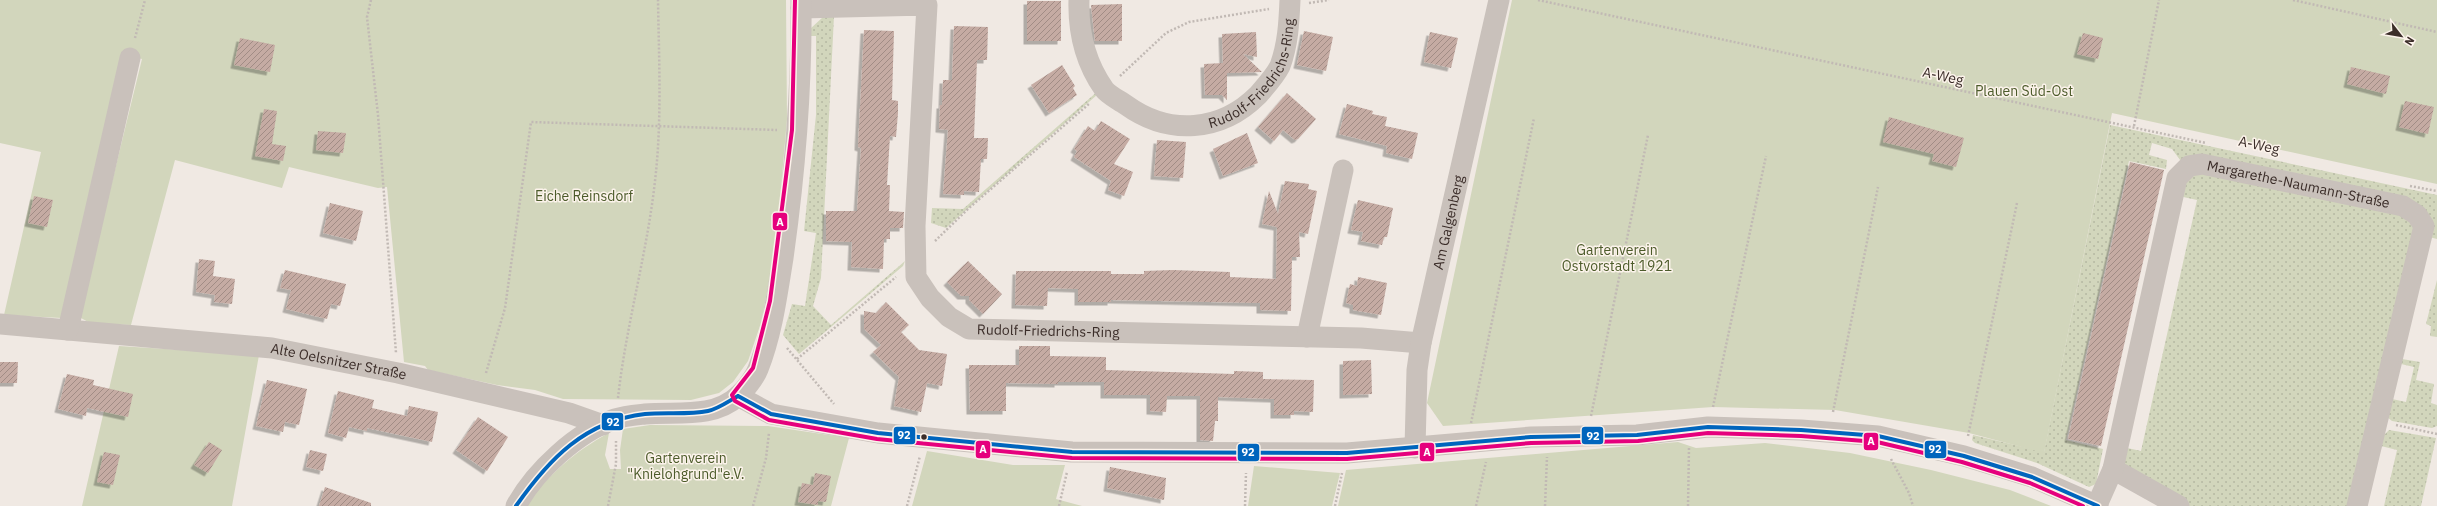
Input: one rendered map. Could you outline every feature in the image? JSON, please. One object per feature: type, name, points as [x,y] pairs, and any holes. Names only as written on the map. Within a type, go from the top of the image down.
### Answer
[{"type":"street","name":"Rudolf-Friedrichs-Ring","points":[[1079,0],[1078,16],[1084,51],[1104,90],[1140,115],[1167,124],[1195,126],[1218,121],[1244,108],[1264,88],[1279,67],[1288,40],[1290,3]]},
{"type":"street","name":"Am Galgenberg","points":[[1415,448],[1417,370],[1421,343],[1499,0]]},
{"type":"street","name":"Rudolf-Friedrichs-Ring","points":[[801,4],[927,2],[915,261],[916,277],[930,298],[948,317],[969,329],[1307,337],[1421,343]]},
{"type":"street","points":[[516,506],[537,476],[558,454],[580,437],[609,422],[645,414],[709,411],[738,396],[758,371],[771,328],[787,229],[798,130],[801,4]]},
{"type":"street","points":[[68,330],[130,58]]},
{"type":"street","name":"Margarethe-Naumann-Straße","points":[[2098,506],[2112,469],[2177,178],[2189,166],[2202,164],[2403,206],[2417,215],[2424,226],[2376,420],[2357,506]]},
{"type":"street","points":[[1307,337],[1344,170]]},
{"type":"street","name":"Alte Oelsnitzer Straße","points":[[0,324],[272,348],[398,373],[609,422]]},
{"type":"street","points":[[738,396],[771,414],[878,434],[925,437],[1072,452],[1247,454],[1347,453],[1548,437],[1637,435],[1699,428],[1830,432],[1878,436],[1964,456],[2032,477],[2098,506]]},
{"type":"street","points":[[2112,469],[2180,506]]},
{"type":"path","points":[[130,58],[145,0]]},
{"type":"path","points":[[371,0],[367,17],[398,373]]},
{"type":"path","points":[[608,506],[616,464],[609,422],[639,288],[655,182],[660,127],[658,0]]},
{"type":"path","points":[[797,359],[915,261],[968,208],[1104,90],[1166,33],[1189,22],[1290,3],[1328,0]]},
{"type":"path","name":"A-Weg","points":[[1538,0],[2134,126],[2213,145]]},
{"type":"path","points":[[2134,126],[2159,0]]},
{"type":"path","points":[[2294,0],[2437,32]]},
{"type":"path","points":[[1466,443],[1534,118]]},
{"type":"path","points":[[480,393],[505,308],[531,122],[798,130]]},
{"type":"path","points":[[1587,436],[1648,135]]},
{"type":"path","points":[[1688,506],[1699,428],[1766,156]]},
{"type":"path","points":[[2406,185],[2437,191]]},
{"type":"path","points":[[1830,432],[1878,187]]},
{"type":"path","points":[[1964,456],[2017,203]]},
{"type":"path","points":[[771,328],[855,429]]},
{"type":"path","points":[[753,506],[766,458],[771,414]]},
{"type":"path","points":[[2376,420],[2437,434]]},
{"type":"path","points":[[1878,436],[1909,493],[1912,506]]},
{"type":"path","points":[[907,506],[925,437]]},
{"type":"path","points":[[1545,506],[1548,437]]},
{"type":"path","points":[[1476,506],[1490,441]]},
{"type":"path","points":[[1059,506],[1072,452]]},
{"type":"path","points":[[1335,506],[1347,453]]},
{"type":"path","points":[[1245,506],[1247,454]]},
{"type":"green space","name":"Eiche Reinsdorf","points":[[0,0],[786,0],[787,119],[776,245],[761,323],[748,361],[733,382],[719,393],[691,400],[563,399],[535,390],[497,385],[428,370],[425,366],[404,362],[387,187],[378,188],[289,167],[282,188],[175,160],[131,325],[90,323],[81,318],[80,313],[142,59],[122,54],[62,318],[4,315],[41,152],[0,143]]},
{"type":"green space","points":[[1512,0],[2437,0],[2437,184],[2112,113],[2044,453],[1969,433],[1835,410],[1713,407],[1443,426],[1427,403]]},
{"type":"green space","points":[[834,16],[821,278],[813,306],[831,325],[905,261],[903,266],[799,354],[783,335],[792,304],[805,306],[816,233],[804,231],[816,115],[816,36],[810,36],[810,29],[823,17]]},
{"type":"green space","points":[[1098,91],[1098,94],[946,228],[931,223],[932,208],[963,209]]},
{"type":"green space","points":[[2110,125],[2437,195],[2437,239],[2429,237],[2426,211],[2183,164],[2172,149],[2152,143],[2149,155],[2167,160],[2166,169],[2129,161],[2066,440],[2103,449],[2096,484],[2089,487],[2037,463],[1975,443],[1972,440],[1973,435],[2044,452]]},
{"type":"green space","points":[[2189,166],[2417,215],[2357,506],[2179,506],[2113,469],[2118,446],[2141,451],[2197,200],[2174,195]]},
{"type":"green space","points":[[2437,280],[2437,337],[2430,336],[2431,326],[2426,324]]},
{"type":"green space","points":[[119,346],[259,355],[232,506],[82,506]]},
{"type":"green space","points":[[2402,359],[2420,362],[2416,380],[2434,384],[2431,403],[2437,405],[2437,426],[2432,428],[2392,421],[2387,417],[2392,399],[2406,402],[2414,367],[2401,364]]},
{"type":"green space","name":"Gartenverein \"Knielohgrund\"e.V.","points":[[650,425],[768,426],[849,438],[831,506],[523,506],[543,484],[573,456],[609,433],[605,455],[610,469],[621,469],[620,450],[623,429]]},
{"type":"green space","points":[[2389,430],[2436,438],[2421,506],[2384,506],[2397,450],[2381,446],[2384,435]]},
{"type":"green space","points":[[1678,442],[1696,448],[1765,443],[1850,453],[1931,470],[2010,490],[2051,506],[1338,506],[1346,470]]},
{"type":"green space","points":[[927,451],[1013,465],[1065,465],[1056,499],[1082,506],[912,506]]},
{"type":"green space","points":[[1254,466],[1340,473],[1332,506],[1248,506]]},
{"type":"building","points":[[1027,1],[1061,1],[1061,41],[1027,41]]},
{"type":"building","points":[[1122,4],[1122,41],[1095,41],[1091,5]]},
{"type":"building","points":[[954,26],[988,27],[987,60],[977,60],[974,138],[988,138],[987,159],[981,159],[979,192],[964,191],[964,195],[943,194],[948,130],[939,129],[943,80],[952,80]]},
{"type":"building","points":[[864,30],[894,31],[892,100],[898,101],[898,113],[896,137],[890,136],[887,185],[890,185],[889,211],[904,212],[903,228],[890,228],[890,239],[884,239],[883,269],[851,267],[852,242],[826,241],[826,211],[857,211],[861,148],[858,147]]},
{"type":"building","points":[[1304,31],[1333,37],[1326,71],[1297,65]]},
{"type":"building","points":[[1256,32],[1257,57],[1243,54],[1262,72],[1227,73],[1227,100],[1222,95],[1205,95],[1204,64],[1223,63],[1222,34]]},
{"type":"building","points":[[1430,32],[1458,38],[1451,68],[1424,62]]},
{"type":"building","points":[[2083,33],[2103,38],[2098,59],[2077,54]]},
{"type":"building","points":[[240,38],[275,45],[270,72],[234,65]]},
{"type":"building","points":[[1062,65],[1075,86],[1073,88],[1077,95],[1049,113],[1031,85]]},
{"type":"building","points":[[2351,67],[2390,76],[2386,94],[2347,84]]},
{"type":"building","points":[[1287,93],[1316,119],[1298,139],[1295,140],[1283,130],[1274,141],[1258,127]]},
{"type":"building","points":[[2405,101],[2434,107],[2428,134],[2399,127]]},
{"type":"building","points":[[1347,104],[1373,111],[1372,114],[1387,117],[1385,126],[1418,133],[1412,159],[1386,153],[1387,146],[1339,134]]},
{"type":"building","points":[[264,109],[277,111],[272,144],[286,146],[283,161],[255,156]]},
{"type":"building","points":[[1889,117],[1964,138],[1956,167],[1932,161],[1934,154],[1883,142]]},
{"type":"building","points":[[1101,121],[1130,139],[1114,164],[1133,172],[1124,196],[1108,190],[1111,181],[1074,157],[1077,151],[1074,149],[1088,126],[1095,131]]},
{"type":"building","points":[[318,131],[346,133],[343,153],[316,150]]},
{"type":"building","points":[[1247,133],[1258,163],[1223,176],[1213,149]]},
{"type":"building","points":[[1157,140],[1186,142],[1183,178],[1154,176]]},
{"type":"building","points":[[2130,162],[2164,170],[2101,446],[2068,439]]},
{"type":"building","points":[[1285,181],[1309,184],[1308,189],[1317,191],[1308,234],[1299,232],[1300,257],[1292,257],[1291,311],[1260,310],[1260,303],[1111,300],[1111,302],[1078,302],[1078,289],[1048,288],[1047,306],[1015,305],[1016,271],[1111,271],[1111,274],[1144,274],[1144,271],[1173,270],[1230,272],[1230,277],[1276,279],[1277,227],[1262,224],[1269,191],[1278,214]]},
{"type":"building","points":[[34,196],[53,200],[47,227],[28,223]]},
{"type":"building","points":[[1358,200],[1393,208],[1387,237],[1384,237],[1382,245],[1361,241],[1363,232],[1351,230]]},
{"type":"building","points":[[330,203],[363,211],[356,241],[323,233]]},
{"type":"building","points":[[199,259],[215,261],[213,276],[235,279],[232,304],[214,302],[215,295],[196,292]]},
{"type":"building","points":[[968,261],[1002,294],[983,314],[969,300],[969,296],[961,296],[947,282]]},
{"type":"building","points":[[285,270],[346,284],[340,306],[331,304],[327,319],[286,309],[291,290],[280,288]]},
{"type":"building","points":[[1358,277],[1387,283],[1381,315],[1353,310],[1353,305],[1346,303],[1350,284],[1357,286]]},
{"type":"building","points":[[886,302],[909,325],[901,332],[919,350],[947,354],[942,386],[927,383],[921,412],[894,406],[899,377],[873,352],[881,345],[864,329],[864,311],[876,313]]},
{"type":"building","points":[[1019,346],[1050,346],[1050,356],[1106,357],[1106,370],[1234,374],[1234,371],[1263,372],[1263,379],[1314,380],[1313,412],[1294,411],[1294,415],[1274,415],[1274,399],[1218,397],[1218,421],[1215,421],[1213,441],[1200,440],[1200,396],[1167,396],[1166,412],[1150,411],[1150,395],[1104,395],[1104,382],[1058,382],[1058,384],[1006,383],[1006,411],[970,411],[969,365],[1019,365]]},
{"type":"building","points":[[1371,360],[1372,394],[1343,395],[1343,361]]},
{"type":"building","points":[[0,362],[18,362],[17,383],[0,383]]},
{"type":"building","points":[[67,374],[94,380],[93,385],[133,394],[128,417],[87,408],[86,416],[58,409]]},
{"type":"building","points":[[267,380],[307,389],[299,425],[285,422],[283,432],[256,426]]},
{"type":"building","points":[[338,391],[374,400],[372,408],[407,416],[409,406],[438,412],[432,442],[367,428],[367,431],[349,427],[346,438],[328,433]]},
{"type":"building","points":[[478,417],[508,437],[487,471],[456,450]]},
{"type":"building","points":[[209,442],[222,450],[208,473],[194,465]]},
{"type":"building","points":[[310,450],[327,454],[323,471],[306,467]]},
{"type":"building","points":[[104,452],[120,455],[113,485],[97,482]]},
{"type":"building","points":[[1110,467],[1166,478],[1164,500],[1107,488]]},
{"type":"building","points":[[815,473],[831,476],[826,502],[818,501],[818,505],[798,502],[802,483],[813,485]]},
{"type":"building","points":[[325,487],[371,503],[371,506],[319,506]]},
{"type":"transit line","name":"A","points":[[795,0],[792,130],[770,301],[753,368],[732,395],[735,401],[769,420],[877,439],[1072,458],[1347,459],[1531,443],[1638,441],[1708,433],[1801,436],[1877,442],[1962,462],[2030,483],[2083,506]]},
{"type":"transit line","name":"92","points":[[738,396],[771,414],[878,433],[1072,452],[1347,453],[1531,437],[1637,435],[1708,427],[1801,430],[1878,436],[1964,456],[2032,477],[2098,506]]},
{"type":"transit line","name":"92","points":[[516,506],[555,458],[570,445],[604,425],[624,418],[645,414],[693,413],[708,411],[720,407],[738,396]]},
{"type":"park label","name":"Plauen Süd-Ost","points":[[2024,91]]},
{"type":"park label","name":"Gartenverein Ostvorstadt 1921","points":[[1617,258]]}]
